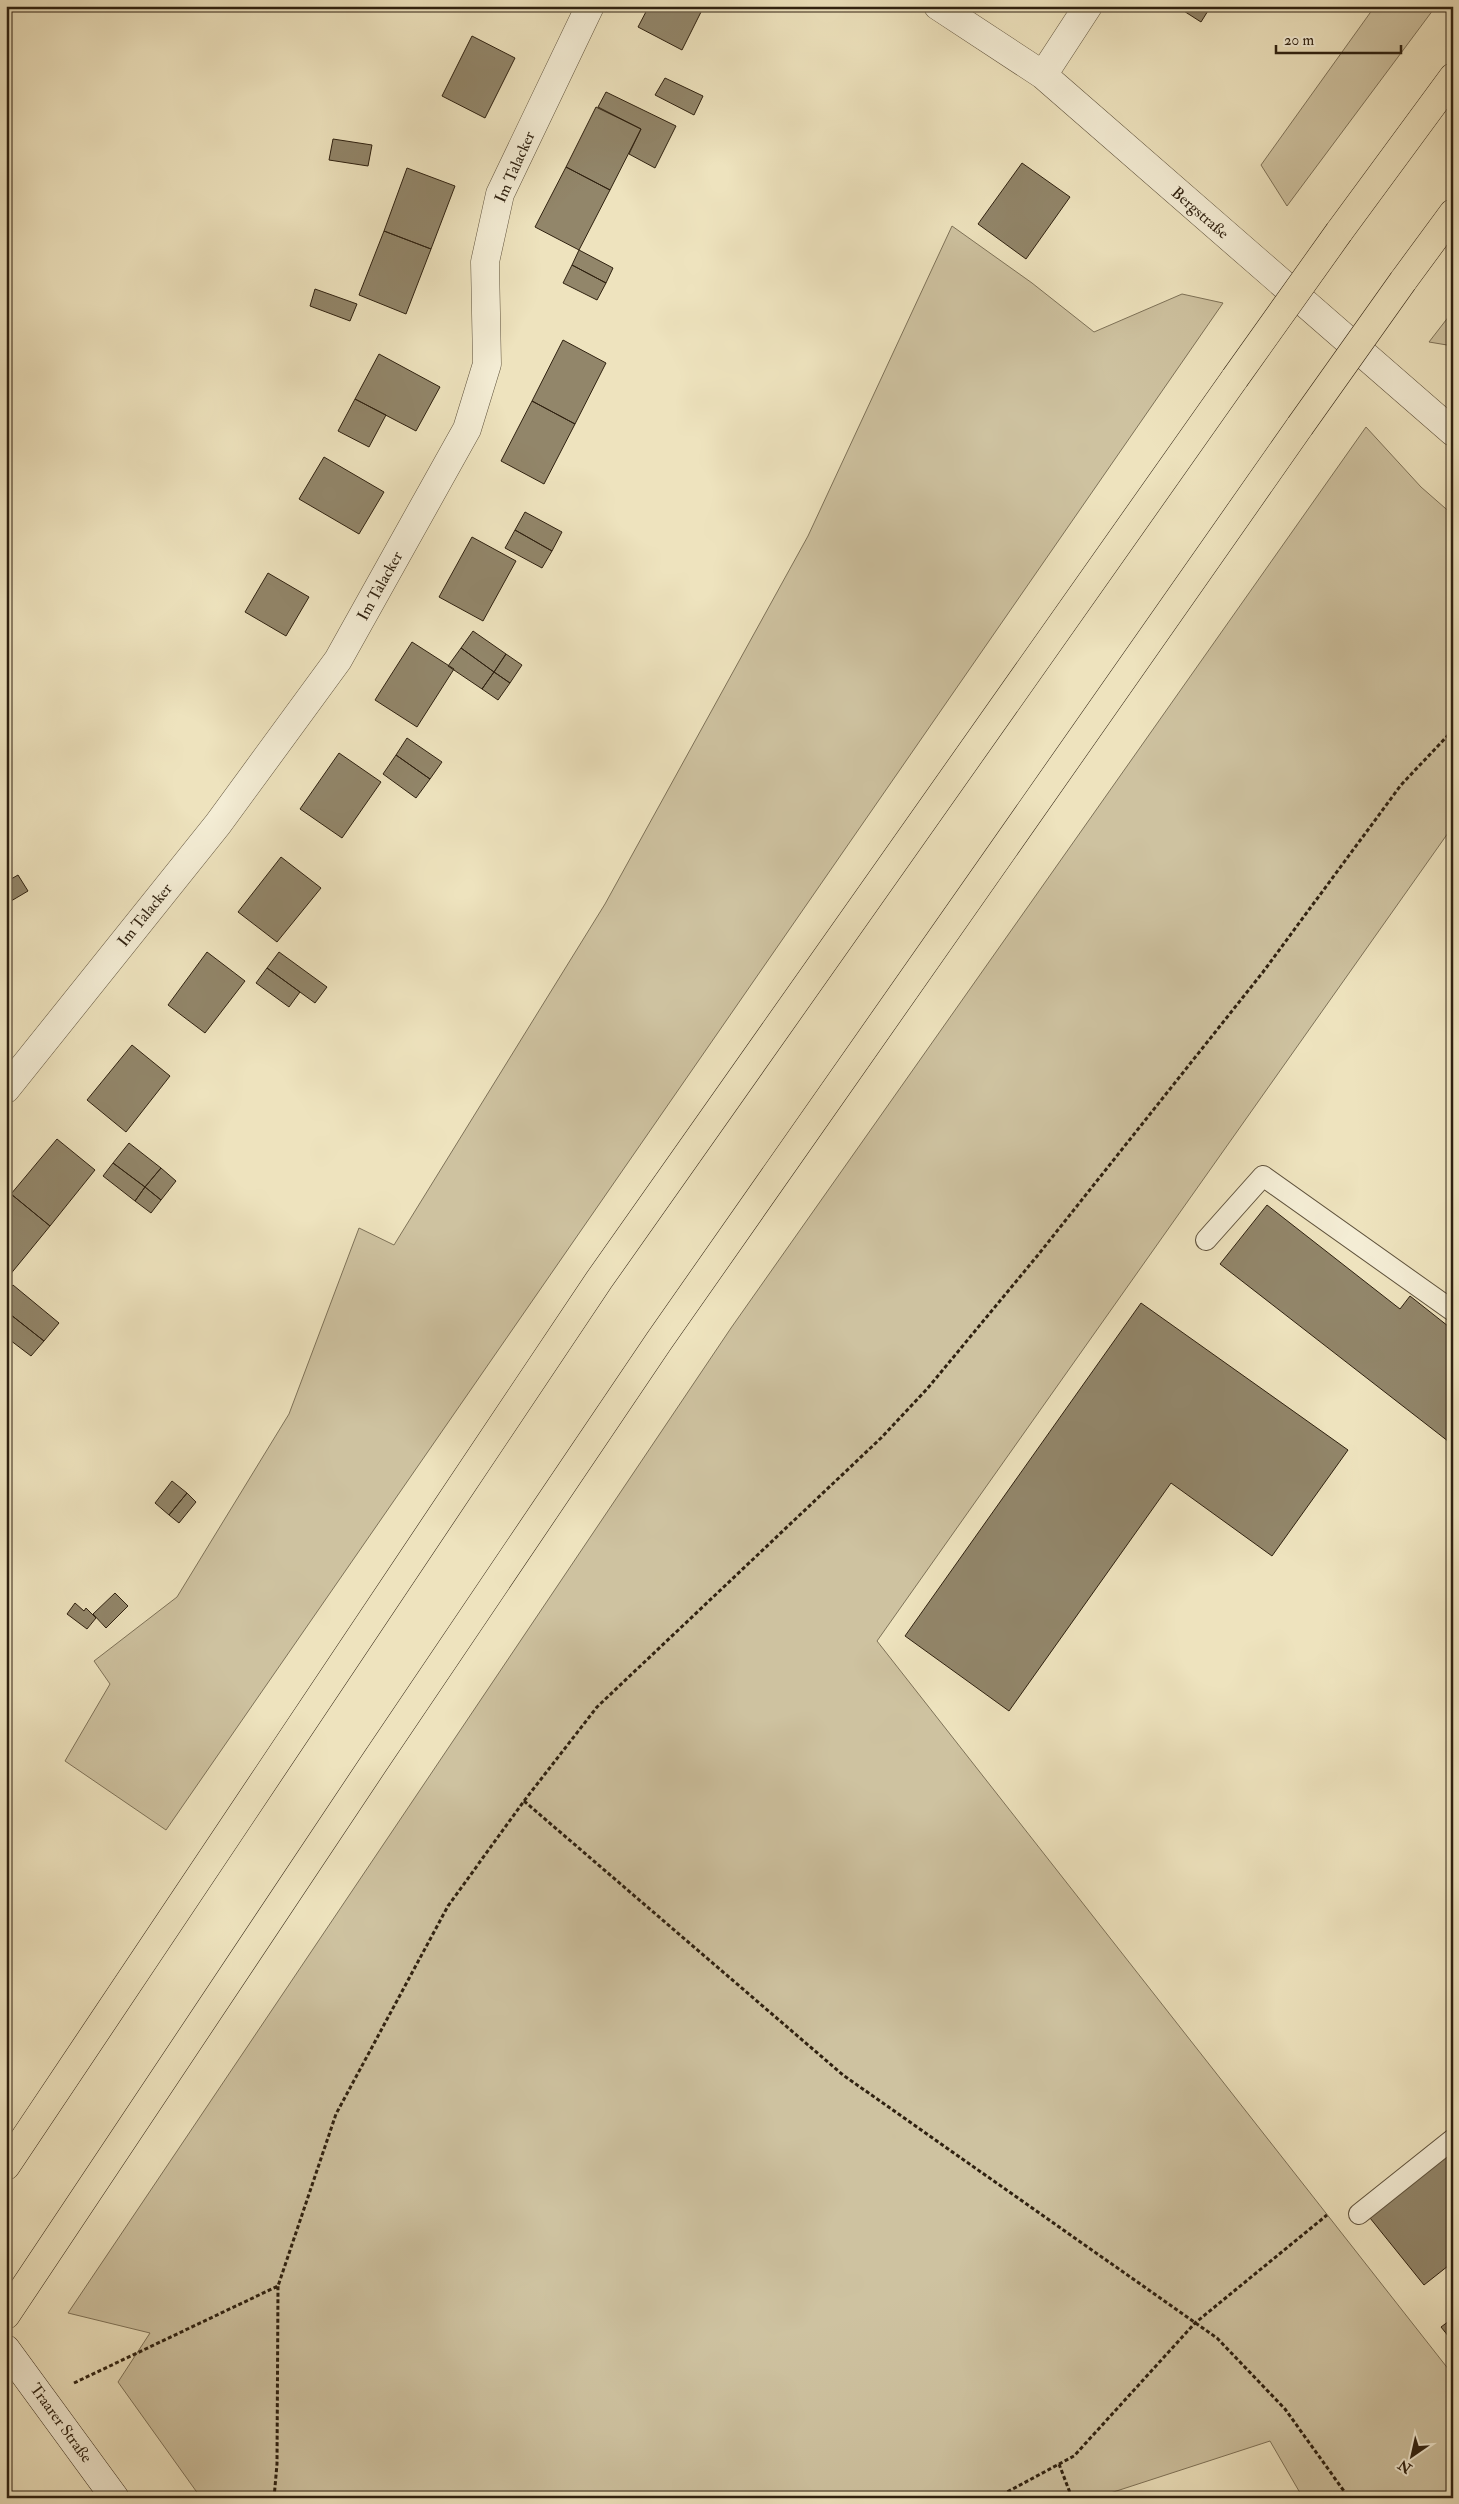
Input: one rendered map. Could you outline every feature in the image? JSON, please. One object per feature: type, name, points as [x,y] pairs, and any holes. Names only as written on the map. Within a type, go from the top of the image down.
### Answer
[{"type":"highway","points":[[6,2166],[599,1280],[1235,378],[1453,77]]},
{"type":"highway","points":[[6,2315],[374,1763],[659,1341],[1300,426],[1453,214]]},
{"type":"street","name":"Im Talacker","points":[[6,1089],[218,824],[338,660],[467,429],[486,364],[485,262],[500,194],[590,6]]},
{"type":"street","name":"Bergstraße","points":[[938,6],[1043,74],[1453,432]]},
{"type":"street","points":[[1043,74],[1088,6]]},
{"type":"street","name":"Traarer Straße","points":[[6,2349],[116,2498]]},
{"type":"lane","points":[[1206,1240],[1263,1176],[1453,1311]]},
{"type":"lane","points":[[1359,2214],[1453,2139]]},
{"type":"path","points":[[274,2498],[277,2464],[278,2286],[336,2114],[448,1906],[524,1801],[598,1707],[881,1438],[928,1389],[1038,1255],[1263,972],[1401,785],[1453,730]]},
{"type":"path","points":[[524,1801],[843,2075],[1217,2338],[1284,2409],[1349,2498]]},
{"type":"path","points":[[996,2498],[1074,2456],[1195,2323],[1332,2211]]},
{"type":"path","points":[[42,2399],[112,2363],[278,2286]]},
{"type":"path","points":[[1059,2464],[1072,2498]]},
{"type":"shaded area","points":[[1375,6],[1436,6],[1287,206],[1261,165]]},
{"type":"shaded area","points":[[952,226],[1032,283],[1094,332],[1182,294],[1223,303],[166,1830],[65,1761],[110,1684],[94,1661],[177,1597],[289,1414],[359,1228],[394,1245],[605,904],[808,536]]},
{"type":"shaded area","points":[[1453,311],[1453,346],[1429,342]]},
{"type":"shaded area","points":[[1366,427],[1421,487],[1453,515],[1453,826],[877,1641],[1453,2375],[1453,2498],[1303,2498],[1270,2441],[1095,2498],[201,2498],[118,2382],[150,2333],[68,2313],[731,1328]]},
{"type":"building","points":[[649,6],[704,6],[682,50],[638,27]]},
{"type":"building","points":[[1176,6],[1211,6],[1201,22]]},
{"type":"building","points":[[472,36],[515,58],[485,118],[442,96]]},
{"type":"building","points":[[665,78],[703,96],[694,115],[655,95]]},
{"type":"building","points":[[606,92],[676,126],[655,168],[629,154],[641,129],[598,107]]},
{"type":"building","points":[[596,107],[641,129],[610,190],[566,167]]},
{"type":"building","points":[[333,139],[372,145],[368,166],[329,160]]},
{"type":"building","points":[[1022,163],[1070,197],[1026,259],[978,224]]},
{"type":"building","points":[[566,167],[610,190],[579,250],[535,227]]},
{"type":"building","points":[[407,168],[455,186],[431,249],[384,231]]},
{"type":"building","points":[[384,231],[431,249],[406,314],[359,295]]},
{"type":"building","points":[[579,250],[613,268],[606,283],[572,265]]},
{"type":"building","points":[[572,265],[606,283],[597,300],[563,283]]},
{"type":"building","points":[[315,289],[357,304],[350,321],[310,306]]},
{"type":"building","points":[[563,340],[606,363],[575,424],[532,401]]},
{"type":"building","points":[[379,354],[440,387],[416,431],[355,399]]},
{"type":"building","points":[[355,399],[386,415],[369,447],[338,431]]},
{"type":"building","points":[[532,401],[575,424],[544,484],[501,461]]},
{"type":"building","points":[[324,457],[384,492],[359,534],[299,499]]},
{"type":"building","points":[[525,512],[562,532],[552,551],[515,530]]},
{"type":"building","points":[[515,530],[552,551],[542,568],[505,548]]},
{"type":"building","points":[[472,537],[516,561],[483,621],[439,597]]},
{"type":"building","points":[[268,573],[309,597],[286,636],[245,612]]},
{"type":"building","points":[[473,631],[506,654],[494,672],[461,648]]},
{"type":"building","points":[[412,642],[454,669],[417,727],[375,700]]},
{"type":"building","points":[[461,648],[494,672],[482,689],[448,666]]},
{"type":"building","points":[[506,654],[522,665],[510,683],[494,672]]},
{"type":"building","points":[[494,672],[510,683],[498,700],[482,689]]},
{"type":"building","points":[[407,738],[442,762],[430,779],[396,755]]},
{"type":"building","points":[[339,753],[381,782],[342,838],[300,809]]},
{"type":"building","points":[[396,755],[430,779],[416,798],[383,774]]},
{"type":"building","points":[[281,857],[321,888],[277,942],[238,912]]},
{"type":"building","points":[[18,875],[28,891],[6,904],[6,882]]},
{"type":"building","points":[[207,952],[245,981],[205,1033],[168,1005]]},
{"type":"building","points":[[279,952],[327,987],[315,1003],[267,968]]},
{"type":"building","points":[[267,968],[300,992],[289,1007],[256,983]]},
{"type":"building","points":[[132,1045],[170,1076],[126,1132],[87,1100]]},
{"type":"building","points":[[57,1139],[95,1170],[50,1226],[11,1194]]},
{"type":"building","points":[[129,1143],[161,1168],[145,1187],[113,1163]]},
{"type":"building","points":[[113,1163],[145,1187],[135,1201],[103,1176]]},
{"type":"building","points":[[161,1168],[176,1181],[161,1200],[145,1187]]},
{"type":"building","points":[[145,1187],[161,1200],[151,1213],[135,1201]]},
{"type":"building","points":[[11,1194],[50,1226],[9,1276],[6,1274],[6,1200]]},
{"type":"building","points":[[1267,1205],[1400,1309],[1410,1296],[1453,1330],[1453,1445],[1220,1264]]},
{"type":"building","points":[[13,1285],[59,1323],[44,1341],[6,1311],[6,1293]]},
{"type":"building","points":[[1141,1303],[1348,1450],[1272,1556],[1171,1483],[1009,1711],[905,1636]]},
{"type":"building","points":[[6,1311],[44,1341],[31,1356],[6,1337]]},
{"type":"building","points":[[172,1481],[187,1493],[169,1515],[155,1503]]},
{"type":"building","points":[[187,1493],[196,1502],[179,1523],[169,1515]]},
{"type":"building","points":[[115,1593],[128,1606],[106,1628],[93,1614]]},
{"type":"building","points":[[75,1603],[84,1611],[86,1608],[96,1618],[87,1629],[67,1614]]},
{"type":"building","points":[[1453,2151],[1453,2262],[1424,2285],[1370,2218]]},
{"type":"building","points":[[1453,2318],[1453,2342],[1441,2327]]}]
